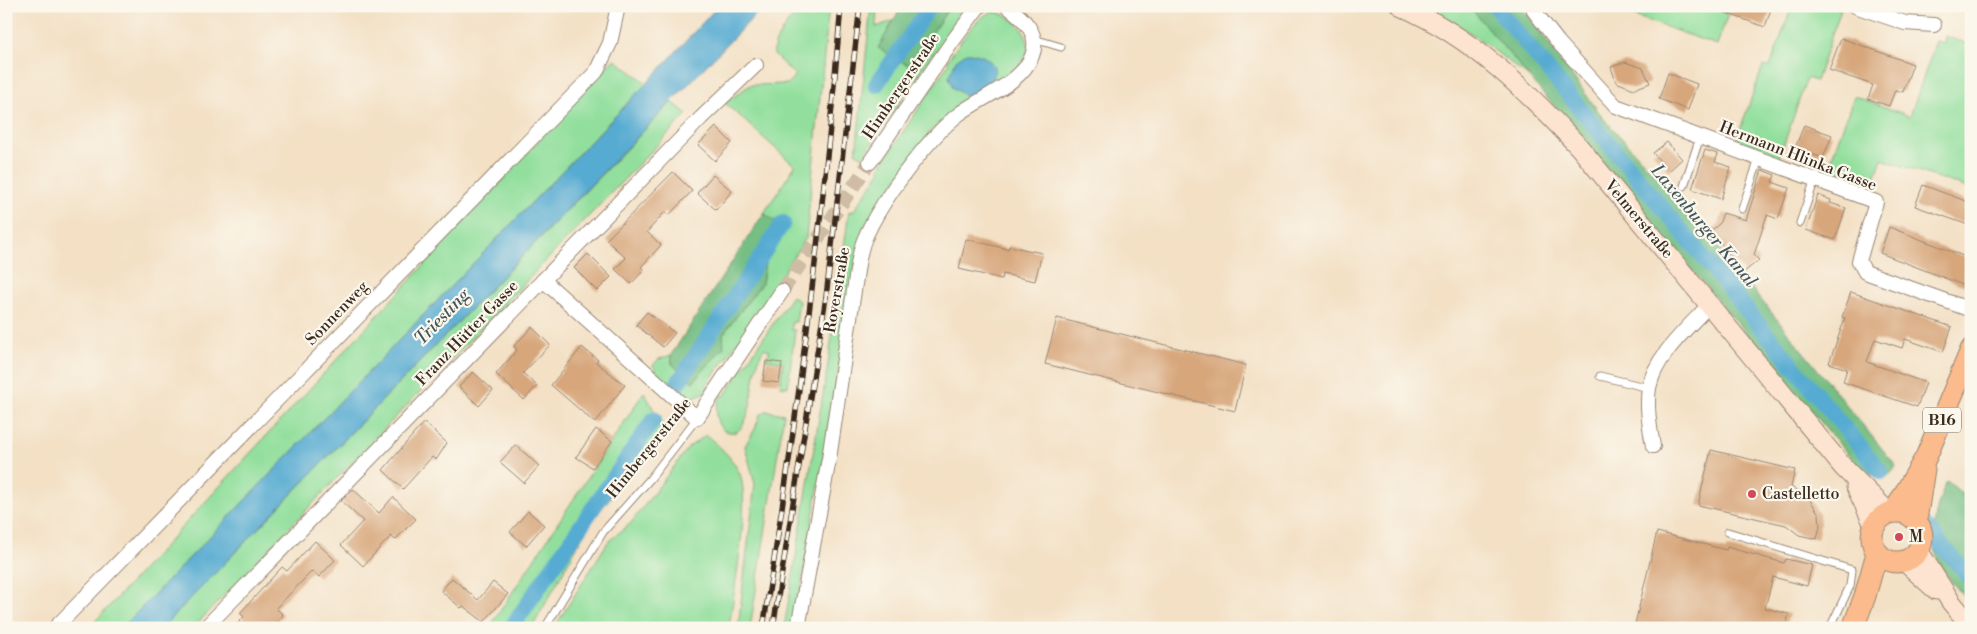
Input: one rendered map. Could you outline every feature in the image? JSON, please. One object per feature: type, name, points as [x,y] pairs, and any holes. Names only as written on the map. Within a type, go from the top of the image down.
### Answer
[{"type":"main road","name":"B16","points":[[1898,556],[1872,539],[1926,457],[1971,350]]},
{"type":"main road","name":"B16","points":[[1853,628],[1865,596],[1898,556],[1922,540],[1921,530],[1916,521],[1926,457]]},
{"type":"main road","points":[[1886,516],[1906,513],[1916,521]]},
{"type":"street","name":"Sonnenweg","points":[[55,628],[596,72],[610,43],[618,6]]},
{"type":"street","name":"Himbergerstraße","points":[[870,162],[952,42],[979,6]]},
{"type":"street","points":[[1007,6],[1029,26],[1034,39]]},
{"type":"street","name":"Velmerstraße","points":[[1402,6],[1440,26],[1470,45],[1536,101],[1580,148],[1843,467],[1886,516]]},
{"type":"street","name":"Hermann Hlinka Gasse","points":[[1534,6],[1534,11],[1558,42],[1616,106],[1876,202],[1859,261],[1865,272],[1971,310]]},
{"type":"street","points":[[1855,6],[1905,23],[1934,25]]},
{"type":"street","name":"Royerstraße","points":[[798,628],[829,459],[858,264],[864,239],[875,218],[933,136],[959,114],[1016,76],[1033,55],[1034,39]]},
{"type":"street","name":"Franz Hütter Gasse","points":[[205,628],[543,280],[756,65]]},
{"type":"street","points":[[543,280],[697,418]]},
{"type":"street","name":"Himbergerstraße","points":[[697,418],[782,291]]},
{"type":"street","points":[[1653,446],[1649,423],[1649,388],[1664,353],[1709,304]]},
{"type":"street","points":[[1898,556],[1950,602],[1971,626]]},
{"type":"lane","points":[[1034,39],[1061,47]]},
{"type":"lane","points":[[1684,186],[1700,137]]},
{"type":"lane","points":[[1742,209],[1759,159]]},
{"type":"lane","points":[[1800,223],[1815,179]]},
{"type":"lane","points":[[1600,376],[1649,388]]},
{"type":"lane","name":"Himbergerstraße","points":[[545,628],[602,532],[650,479],[697,418]]},
{"type":"lane","points":[[1728,532],[1852,570],[1850,586],[1830,628]]},
{"type":"green space","points":[[800,6],[829,6],[806,238],[739,341],[707,384],[709,387],[699,395],[686,397],[657,373],[653,365],[659,359],[671,355],[672,364],[693,382],[723,334],[762,283],[766,257],[782,227],[764,213],[795,166],[725,103],[750,85],[788,84],[795,75],[774,55],[774,49],[779,36]]},
{"type":"green space","points":[[871,6],[877,6],[876,27],[893,21],[879,48],[910,66],[950,6],[965,6],[863,157],[856,153]]},
{"type":"green space","points":[[902,6],[950,6],[910,66],[878,48]]},
{"type":"green space","points":[[1427,6],[1469,6],[1529,77],[1478,38]]},
{"type":"green space","points":[[1469,6],[1521,6],[1604,119],[1685,206],[1896,466],[1888,476],[1878,477],[1858,466]]},
{"type":"green space","points":[[1632,6],[1731,6],[1717,45],[1629,14]]},
{"type":"green space","points":[[1792,6],[1832,6],[1841,9],[1816,81],[1807,78],[1779,158],[1736,141],[1763,66],[1770,67]]},
{"type":"green space","points":[[993,12],[1005,15],[1021,28],[1027,40],[1027,54],[1020,65],[932,129],[863,228],[794,628],[784,628],[828,364],[849,211],[853,212],[881,170],[879,168],[949,63],[947,61],[961,41],[980,19]]},
{"type":"green space","points":[[1945,36],[1971,45],[1971,189],[1882,159],[1872,185],[1865,185],[1826,174],[1854,96],[1910,116],[1936,41],[1944,43]]},
{"type":"green space","points":[[614,59],[647,83],[122,628],[89,628]]},
{"type":"green space","points":[[672,102],[687,114],[193,628],[162,628]]},
{"type":"green space","points":[[764,213],[782,227],[766,257],[762,283],[723,334],[724,347],[693,382],[672,364],[671,355]]},
{"type":"green space","points":[[792,296],[799,301],[796,322],[792,322],[791,330],[795,330],[788,387],[780,386],[783,362],[766,359],[770,351],[764,348],[756,368],[748,415],[737,432],[724,430],[717,421],[716,414],[721,395],[724,396]]},
{"type":"green space","points":[[644,392],[664,428],[589,525],[532,628],[489,628]]},
{"type":"green space","points":[[766,411],[784,414],[750,628],[738,628],[755,484],[745,446],[755,429],[760,415]]},
{"type":"green space","points":[[706,435],[732,461],[739,472],[742,485],[743,524],[729,628],[554,628],[608,542],[631,523],[689,447]]},
{"type":"green space","points":[[1947,481],[1971,501],[1971,604],[1944,571],[1935,551],[1935,520]]},
{"type":"water","name":"Triesting","points":[[718,6],[764,6],[162,628],[122,628],[647,83]]},
{"type":"water","points":[[966,53],[976,54],[987,59],[991,62],[995,72],[989,83],[967,96],[953,88],[949,77],[956,60]]},
{"type":"building","points":[[1712,6],[1772,6],[1765,27],[1712,8]]},
{"type":"building","points":[[1841,38],[1913,64],[1903,92],[1895,90],[1889,106],[1868,99],[1873,85],[1829,70]]},
{"type":"building","points":[[1625,62],[1643,68],[1650,83],[1634,89],[1616,82],[1611,67]]},
{"type":"building","points":[[1668,73],[1697,84],[1688,110],[1659,99]]},
{"type":"building","points":[[1804,125],[1832,135],[1823,158],[1795,148]]},
{"type":"building","points":[[716,127],[732,143],[715,161],[698,145]]},
{"type":"building","points":[[1667,142],[1682,159],[1669,171],[1653,153]]},
{"type":"building","points":[[1705,150],[1718,154],[1715,162],[1731,167],[1721,199],[1692,189]]},
{"type":"building","points":[[1762,170],[1775,175],[1772,182],[1789,188],[1778,219],[1767,215],[1754,255],[1759,260],[1744,272],[1711,231],[1719,224],[1723,213],[1746,220]]},
{"type":"building","points":[[673,172],[692,191],[669,215],[665,212],[647,232],[661,245],[641,267],[644,270],[631,284],[615,269],[626,258],[606,240]]},
{"type":"building","points":[[713,175],[732,191],[716,210],[697,193]]},
{"type":"building","points":[[1923,185],[1971,203],[1971,226],[1915,206]]},
{"type":"building","points":[[1818,195],[1831,200],[1830,203],[1846,208],[1835,240],[1806,230]]},
{"type":"building","points":[[1889,227],[1971,259],[1971,278],[1968,287],[1880,253]]},
{"type":"building","points":[[966,239],[1008,249],[1009,246],[1042,253],[1035,281],[1003,274],[1002,279],[959,269]]},
{"type":"building","points":[[588,254],[611,277],[597,291],[574,268]]},
{"type":"building","points":[[1851,292],[1952,327],[1943,352],[1905,339],[1902,348],[1875,339],[1867,362],[1926,383],[1917,407],[1843,382],[1847,369],[1829,363],[1845,318],[1842,317]]},
{"type":"building","points":[[647,312],[675,333],[663,347],[636,325]]},
{"type":"building","points":[[1057,318],[1246,365],[1235,411],[1045,364]]},
{"type":"building","points":[[532,327],[550,345],[523,373],[537,386],[524,400],[496,374],[517,350],[514,346]]},
{"type":"building","points":[[582,347],[598,360],[596,362],[625,385],[595,423],[551,385]]},
{"type":"building","points":[[766,361],[782,363],[779,383],[763,381]]},
{"type":"building","points":[[473,372],[493,390],[479,406],[459,387]]},
{"type":"building","points":[[424,422],[447,443],[436,460],[432,457],[403,489],[383,470]]},
{"type":"building","points":[[596,429],[612,441],[593,468],[576,457]]},
{"type":"building","points":[[516,445],[539,466],[524,483],[500,462]]},
{"type":"building","name":"Castelletto","points":[[1711,450],[1795,470],[1791,487],[1808,497],[1819,514],[1820,526],[1817,539],[1799,535],[1786,525],[1698,505]]},
{"type":"building","points":[[353,489],[379,513],[393,497],[416,519],[395,540],[391,536],[363,566],[341,545],[363,521],[341,501]]},
{"type":"building","points":[[528,511],[544,525],[526,546],[510,532]]},
{"type":"building","points":[[1657,532],[1726,550],[1727,547],[1784,563],[1786,559],[1812,565],[1807,586],[1773,577],[1765,608],[1789,614],[1785,628],[1634,628]]},
{"type":"building","points":[[315,541],[335,560],[319,577],[312,571],[276,608],[283,615],[271,628],[233,628],[244,617],[240,613],[282,567],[287,571]]},
{"type":"building","points":[[452,578],[478,600],[493,582],[508,594],[484,622],[463,606],[461,608],[441,591]]},
{"type":"waterway","points":[[876,85],[930,6]]},
{"type":"waterway","name":"Laxenburger Kanal","points":[[1495,6],[1881,472]]},
{"type":"waterway","points":[[676,386],[783,223]]},
{"type":"waterway","points":[[511,628],[654,419]]},
{"type":"waterway","name":"Laxenburger Kanal","points":[[1926,527],[1971,579]]},
{"type":"tunnel","points":[[782,291],[870,162]]},
{"type":"railway","points":[[763,628],[798,396],[818,240],[841,6]]},
{"type":"railway","points":[[773,628],[826,297],[860,6]]},
{"type":"place","name":"Castelletto","points":[[1752,494]]},
{"type":"place","name":"M","points":[[1899,537]]}]
